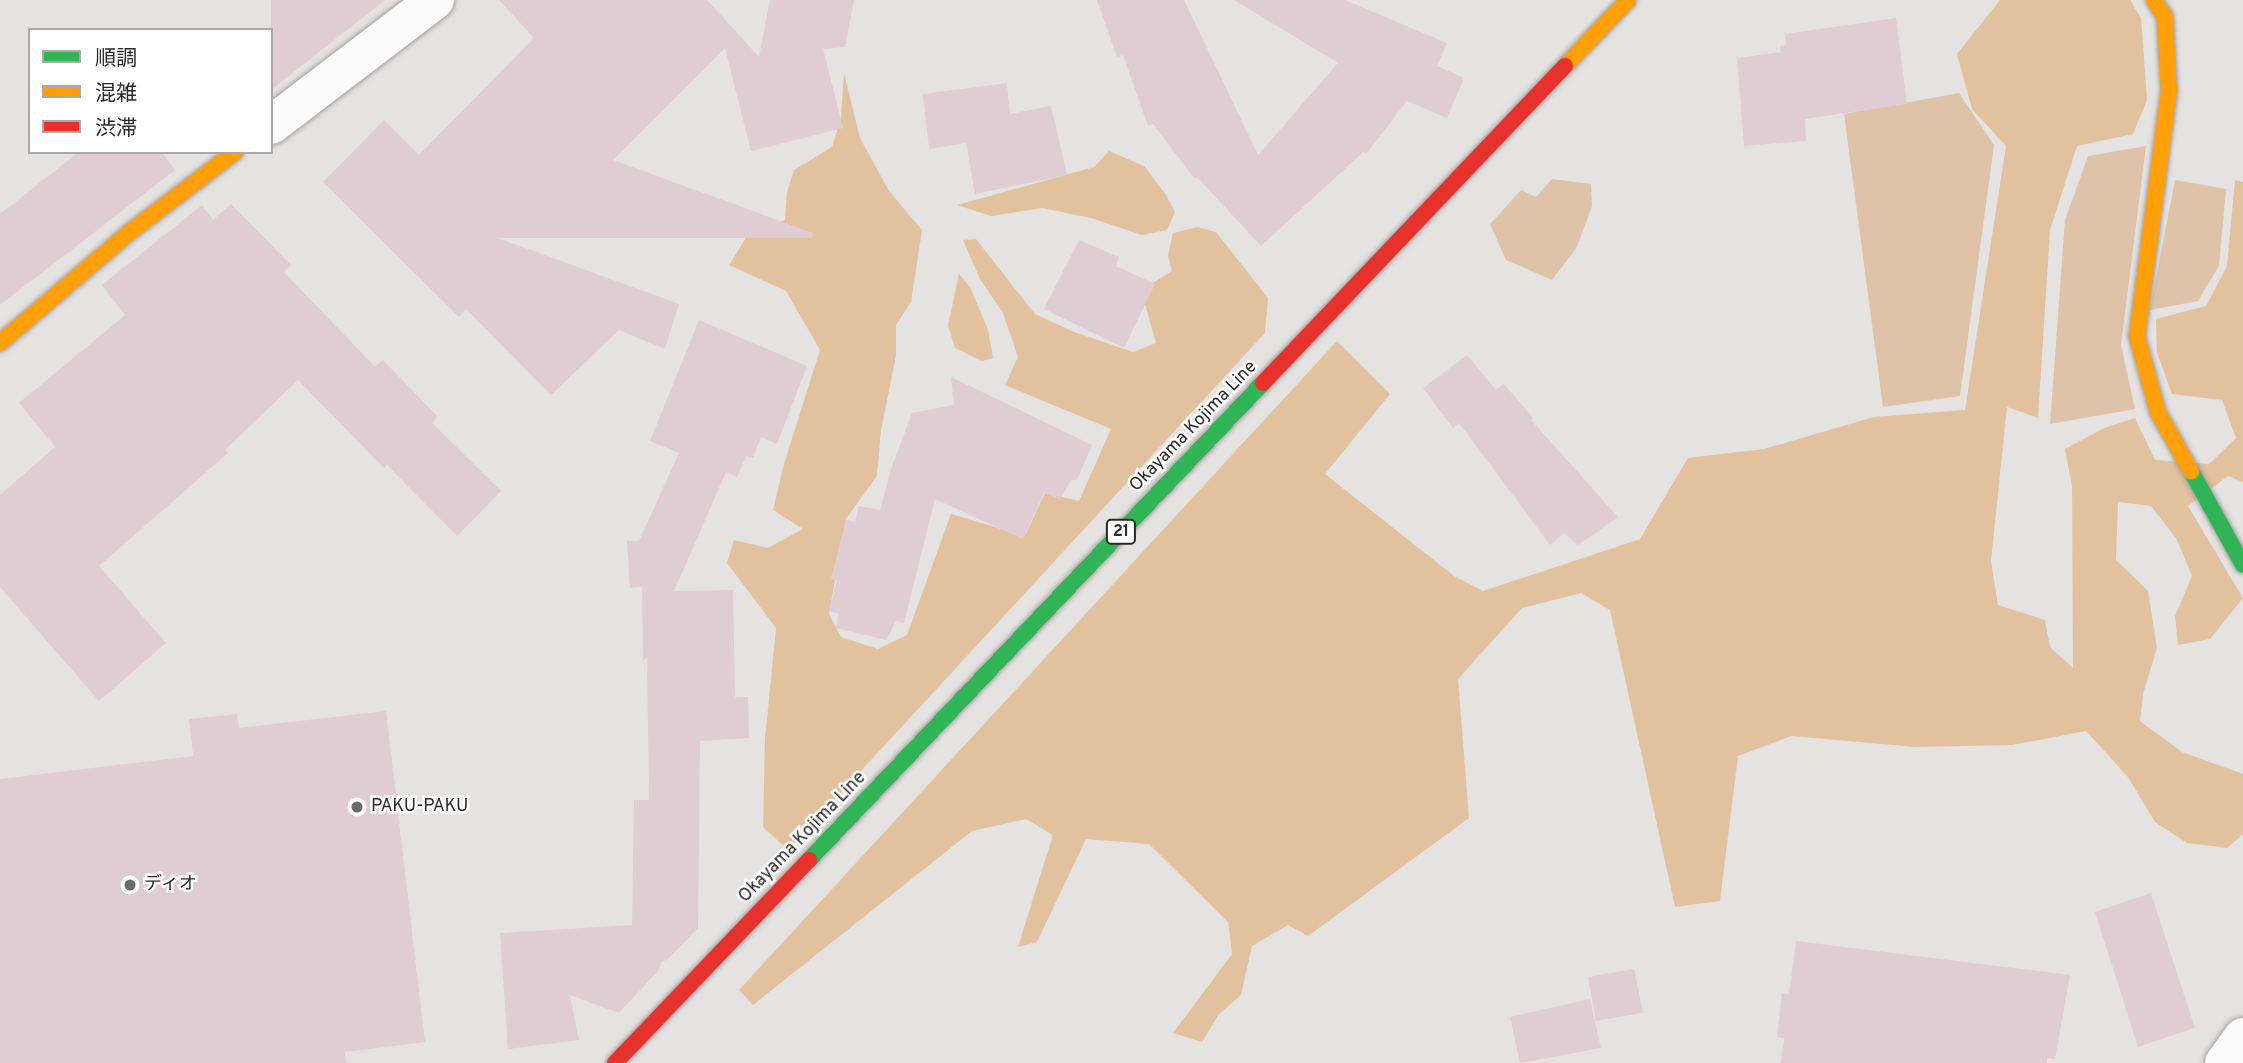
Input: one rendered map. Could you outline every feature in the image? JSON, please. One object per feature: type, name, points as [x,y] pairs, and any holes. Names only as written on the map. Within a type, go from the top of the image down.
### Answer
[{"type":"main road","name":"Okayama Kojima Line","points":[[615,1063],[1628,0]]},
{"type":"main road","points":[[2154,0],[2165,17],[2169,91],[2137,336],[2158,412],[2243,565]]},
{"type":"main road","points":[[0,343],[131,232],[232,154]]},
{"type":"street","points":[[273,123],[435,0]]},
{"type":"street","points":[[2224,1063],[2243,1037]]},
{"type":"shaded area","points":[[2000,0],[2130,0],[2141,18],[2147,100],[2133,134],[2077,146],[2050,230],[2038,418],[2007,407],[1991,561],[1998,605],[2045,620],[2050,647],[2073,668],[2072,486],[2065,449],[2104,428],[2135,418],[2155,460],[2209,464],[2236,438],[2222,400],[2172,394],[2157,353],[2156,319],[2206,306],[2227,266],[2235,180],[2243,182],[2243,482],[2228,476],[2188,506],[2243,598],[2210,639],[2178,645],[2175,616],[2192,576],[2176,538],[2151,506],[2118,502],[2116,560],[2148,591],[2157,648],[2143,694],[2140,721],[2182,752],[2243,774],[2243,834],[2227,848],[2187,843],[2155,822],[2128,777],[2086,731],[2012,745],[1916,747],[1791,736],[1738,756],[1720,901],[1675,907],[1610,610],[1581,593],[1522,608],[1458,679],[1469,818],[1308,936],[1288,925],[1252,946],[1241,995],[1219,1014],[1202,1042],[1173,1033],[1232,954],[1228,922],[1149,844],[1086,839],[1037,942],[1018,947],[1053,835],[1026,819],[972,831],[753,1005],[739,990],[1337,341],[1390,394],[1325,474],[1454,576],[1483,591],[1640,539],[1688,458],[1764,449],[1874,417],[1965,410],[2006,146],[1972,109],[1957,54]]},
{"type":"shaded area","points":[[844,73],[860,138],[889,191],[922,230],[911,302],[896,325],[896,356],[881,430],[877,476],[846,519],[829,614],[841,637],[878,649],[907,635],[951,514],[1025,536],[1045,493],[1079,501],[1111,429],[1005,385],[1018,357],[1003,313],[980,279],[963,240],[976,239],[1035,314],[1074,332],[1133,352],[1156,343],[1145,304],[1151,284],[1172,271],[1168,256],[1173,233],[1197,227],[1216,232],[1268,298],[1265,333],[788,850],[763,827],[765,739],[776,628],[727,563],[734,540],[768,548],[803,529],[773,510],[784,464],[820,350],[786,291],[729,265],[749,233],[785,220],[787,192],[794,170],[832,147],[841,118]]},
{"type":"shaded area","points":[[1959,93],[1994,145],[1960,396],[1883,407],[1844,114]]},
{"type":"shaded area","points":[[2146,146],[2121,345],[2135,409],[2050,424],[2065,220],[2088,156]]},
{"type":"shaded area","points":[[1109,151],[1144,166],[1166,195],[1175,212],[1167,230],[1142,235],[1091,218],[1042,208],[991,216],[957,205],[1094,167]]},
{"type":"shaded area","points":[[1552,179],[1591,184],[1592,206],[1577,247],[1552,280],[1506,260],[1490,224],[1521,190],[1536,197]]},
{"type":"shaded area","points":[[2175,180],[2226,189],[2219,266],[2198,301],[2150,310]]},
{"type":"shaded area","points":[[959,274],[970,287],[988,330],[993,358],[982,361],[955,348],[948,325]]},
{"type":"building","points":[[271,0],[385,0],[273,88]]},
{"type":"building","points":[[499,0],[707,0],[759,57],[770,0],[854,0],[845,47],[823,49],[843,128],[751,151],[725,48],[613,160],[813,233],[812,238],[498,238],[679,304],[665,349],[619,330],[551,395],[466,309],[459,317],[323,182],[384,120],[419,155],[534,38]]},
{"type":"building","points":[[1097,0],[1184,0],[1258,155],[1338,63],[1234,0],[1345,0],[1447,43],[1437,66],[1464,78],[1447,118],[1407,101],[1366,154],[1363,152],[1261,246],[1197,177],[1195,179],[1153,124],[1148,126],[1123,55],[1117,57]]},
{"type":"building","points":[[1896,18],[1907,104],[1805,119],[1806,141],[1744,146],[1737,58],[1781,52],[1780,46],[1786,45],[1785,34]]},
{"type":"building","points":[[1007,83],[1010,114],[1051,106],[1067,175],[975,194],[966,143],[929,149],[923,94]]},
{"type":"building","points":[[76,154],[163,154],[175,170],[0,305],[0,214]]},
{"type":"building","points":[[231,204],[291,265],[284,272],[375,367],[383,360],[438,417],[432,423],[501,491],[457,536],[387,465],[384,468],[298,380],[225,450],[228,453],[99,566],[166,643],[99,701],[0,587],[0,495],[55,447],[19,403],[125,315],[102,285],[202,205],[213,220]]},
{"type":"building","points":[[1079,240],[1119,257],[1116,266],[1155,284],[1124,348],[1044,309]]},
{"type":"building","points":[[699,320],[807,366],[777,444],[761,437],[753,458],[746,456],[737,477],[726,472],[674,591],[733,590],[735,697],[748,697],[749,738],[700,741],[698,928],[667,960],[662,961],[658,971],[619,1013],[570,995],[579,1040],[508,1049],[500,933],[632,925],[634,800],[649,800],[647,657],[643,661],[642,587],[630,588],[627,541],[639,541],[679,453],[650,441]]},
{"type":"building","points":[[1467,355],[1496,390],[1504,384],[1533,418],[1531,420],[1618,517],[1578,545],[1564,533],[1550,545],[1459,423],[1453,428],[1423,388]]},
{"type":"building","points":[[951,377],[1092,445],[1077,480],[1071,480],[1060,499],[1044,493],[1023,539],[935,499],[904,623],[896,621],[886,640],[836,628],[839,613],[829,611],[837,580],[831,579],[846,520],[855,522],[859,506],[880,510],[891,469],[912,413],[954,405]]},
{"type":"building","points":[[386,711],[425,1042],[345,1052],[346,1063],[0,1063],[0,779],[193,756],[189,719],[237,714],[239,728]]},
{"type":"building","points":[[2151,893],[2195,1028],[2138,1047],[2095,912]]},
{"type":"building","points":[[1796,941],[2070,975],[2055,1059],[2047,1058],[2047,1063],[1781,1063],[1784,1038],[1777,1037],[1782,993],[1789,994]]},
{"type":"building","points":[[1634,969],[1643,1013],[1596,1021],[1588,977]]},
{"type":"building","points":[[1590,999],[1601,1048],[1520,1063],[1510,1017]]},
{"type":"traffic: fast","points":[[809,860],[1263,383]]},
{"type":"traffic: fast","points":[[2191,471],[2243,565]]},
{"type":"traffic: slow","points":[[1565,66],[1628,0]]},
{"type":"traffic: slow","points":[[2154,0],[2165,17],[2169,91],[2137,336],[2158,412],[2191,471]]},
{"type":"traffic: slow","points":[[0,343],[130,232],[232,154]]},
{"type":"traffic: jam","points":[[1263,383],[1565,66]]},
{"type":"traffic: jam","points":[[615,1063],[809,860]]},
{"type":"place","name":"PAKU-PAKU","points":[[357,807]]},
{"type":"place","name":"ディオ","points":[[130,885]]}]
